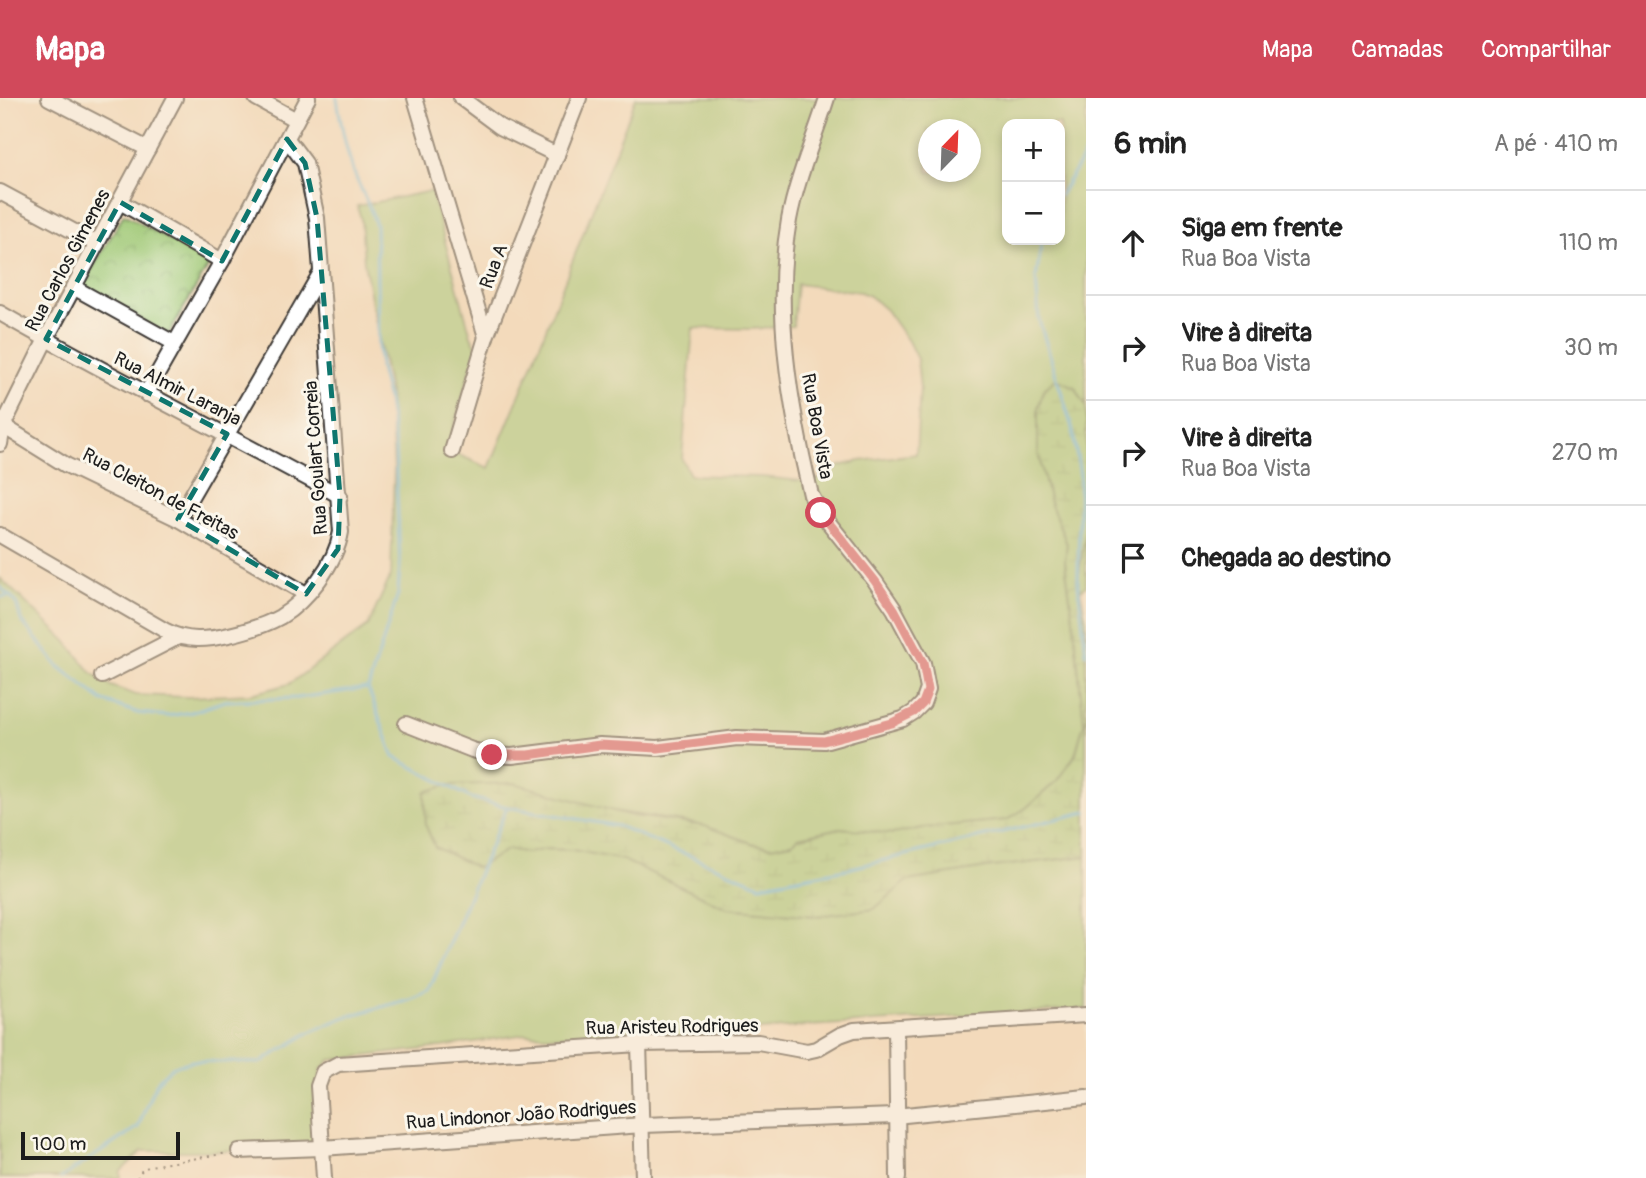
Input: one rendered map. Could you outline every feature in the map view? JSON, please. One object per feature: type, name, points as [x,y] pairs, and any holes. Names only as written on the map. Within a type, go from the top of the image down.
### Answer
[{"type":"street","points":[[49,98],[148,149]]},
{"type":"street","name":"Rua Carlos Gimenes","points":[[0,444],[1,425],[175,98]]},
{"type":"street","points":[[256,98],[296,120]]},
{"type":"street","points":[[146,394],[222,261],[307,98]]},
{"type":"street","points":[[415,98],[486,337]]},
{"type":"street","points":[[461,98],[500,127],[557,155]]},
{"type":"street","name":"Rua A","points":[[452,450],[486,337],[579,98]]},
{"type":"street","name":"Rua Boa Vista","points":[[407,724],[453,744],[492,755],[512,756],[600,745],[658,748],[737,738],[824,741],[892,723],[914,712],[923,703],[928,690],[926,675],[894,609],[821,513],[811,495],[787,362],[783,297],[789,219],[827,98]]},
{"type":"street","name":"Rua Goulart Correia","points":[[0,535],[178,637],[195,640],[244,632],[280,617],[306,594],[338,550],[341,532],[340,496],[317,218],[304,159],[287,139]]},
{"type":"street","points":[[0,192],[97,244]]},
{"type":"street","points":[[120,202],[222,261]]},
{"type":"street","points":[[178,519],[320,274]]},
{"type":"street","points":[[73,287],[174,343]]},
{"type":"street","name":"Rua Almir Laranja","points":[[0,313],[146,394],[227,434],[340,496]]},
{"type":"street","name":"Rua Cleiton de Freitas","points":[[1,425],[90,478],[178,519],[306,594]]},
{"type":"street","points":[[102,676],[178,637]]},
{"type":"street","name":"Rua Aristeu Rodrigues","points":[[322,1148],[319,1079],[328,1067],[338,1064],[639,1044],[758,1042],[807,1051],[854,1030],[1086,1015]]},
{"type":"street","points":[[896,1028],[895,1116],[898,1178]]},
{"type":"street","points":[[639,1044],[643,1178]]},
{"type":"street","name":"Rua Lindonor João Rodrigues","points":[[239,1152],[643,1125],[895,1116],[1086,1097]]},
{"type":"street","points":[[322,1148],[324,1178]]},
{"type":"path","points":[[137,1178],[142,1170],[150,1166],[239,1152]]},
{"type":"highlighted area","points":[[287,139],[305,163],[317,218],[340,496],[338,549],[306,594],[178,519],[227,434],[46,339],[120,202],[222,261]]},
{"type":"green space","points":[[636,98],[1086,98],[1086,406],[1075,387],[1038,408],[1038,453],[1050,502],[1067,544],[1065,562],[1084,724],[1075,755],[1056,782],[1026,808],[1007,820],[923,828],[893,834],[840,828],[798,837],[793,843],[771,847],[754,844],[696,824],[449,785],[425,792],[426,826],[435,847],[477,867],[508,849],[528,853],[545,849],[573,850],[623,860],[727,908],[816,916],[874,909],[907,881],[992,867],[1086,856],[1086,1009],[809,1026],[668,1038],[526,1034],[330,1060],[320,1071],[320,1132],[314,1145],[219,1151],[142,1151],[120,1172],[121,1178],[0,1178],[0,578],[66,641],[91,672],[111,686],[136,695],[188,697],[251,694],[289,684],[368,626],[391,575],[394,469],[389,391],[364,262],[361,219],[357,206],[431,191],[471,336],[477,347],[447,450],[489,468]],"holes":[[[797,284],[860,292],[870,296],[886,310],[908,341],[917,359],[920,388],[916,454],[860,461],[840,466],[825,478],[802,481],[690,475],[682,459],[693,328],[751,329],[793,326]]]},
{"type":"green space","points":[[124,214],[210,263],[168,335],[82,286]]},
{"type":"green space","points":[[1056,379],[1075,387],[1086,406],[1086,529],[1078,580],[1086,620],[1086,856],[992,867],[907,881],[874,909],[816,916],[727,908],[623,860],[573,850],[545,849],[528,853],[508,849],[477,868],[435,847],[426,826],[425,792],[449,785],[514,783],[628,815],[705,826],[754,844],[771,847],[840,828],[893,834],[923,828],[1007,820],[1026,808],[1056,782],[1075,756],[1084,724],[1065,561],[1067,544],[1050,502],[1038,453],[1038,408],[1044,389]]},
{"type":"green space","points":[[1086,529],[1086,586],[1080,591],[1078,580]]},
{"type":"waterway","points":[[337,98],[350,160],[376,226],[378,343],[395,447],[400,564],[398,594],[368,688],[394,757],[471,798],[507,807],[618,826],[760,885],[847,869],[1086,812]]},
{"type":"waterway","points":[[1065,187],[1086,152]]},
{"type":"waterway","points":[[1041,245],[1036,278],[1039,320],[1072,427],[1080,475],[1078,583],[1086,653]]},
{"type":"waterway","points":[[0,587],[16,602],[21,620],[57,665],[103,701],[138,713],[168,716],[192,712],[225,701],[297,698],[368,688]]},
{"type":"waterway","points":[[0,597],[11,596]]},
{"type":"waterway","points":[[61,1178],[138,1127],[158,1081],[172,1067],[193,1061],[260,1063],[310,1032],[345,1017],[429,991],[507,807]]},
{"type":"route","points":[[492,755],[528,755],[600,745],[658,748],[737,738],[824,741],[892,723],[914,712],[923,703],[928,690],[923,663],[894,609],[875,581],[821,513]]}]
